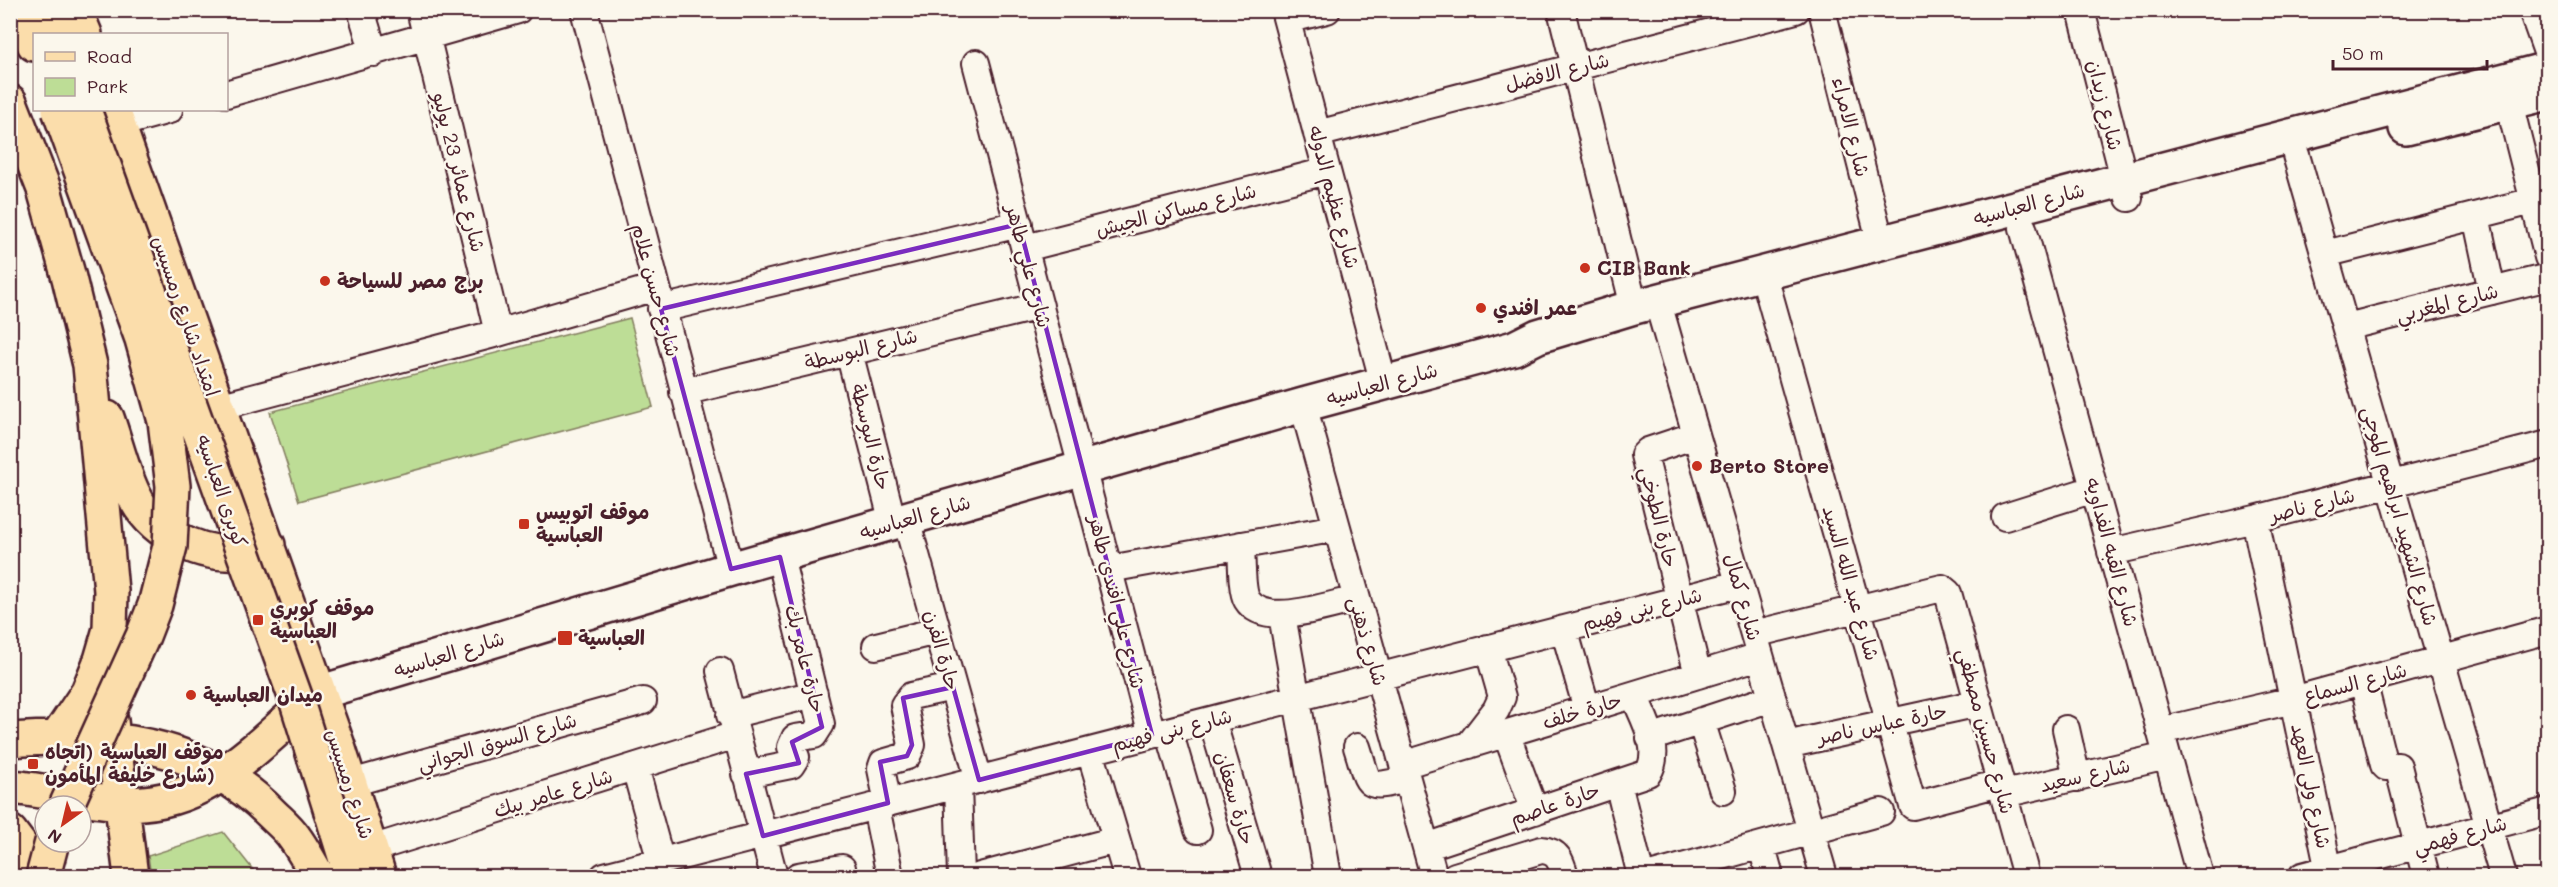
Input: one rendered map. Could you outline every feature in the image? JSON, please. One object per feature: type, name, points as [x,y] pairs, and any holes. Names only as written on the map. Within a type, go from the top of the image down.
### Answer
[{"type":"main road","points":[[22,10],[33,41]]},
{"type":"main road","points":[[48,10],[57,33]]},
{"type":"main road","points":[[75,10],[85,33]]},
{"type":"main road","name":"شارع العباسيه","points":[[1648,312],[1768,290],[2023,228],[2126,189],[2547,69]]},
{"type":"main road","name":"شارع العباسيه","points":[[318,693],[731,569],[780,557],[1303,405],[1514,348],[1540,347],[1648,312],[1881,244],[2126,189],[2296,155],[2547,93]]},
{"type":"main road","points":[[10,102],[44,189],[90,365],[133,495],[147,515],[166,532],[189,544],[213,552],[238,553],[268,545]]},
{"type":"main road","name":"كوبرى العباسيه","points":[[59,111],[142,339],[165,421],[173,486],[170,546],[155,605],[71,794]]},
{"type":"main road","name":"كوبرى العباسيه","points":[[84,111],[292,688],[351,876]]},
{"type":"main road","name":"امتداد شارع رمسيس","points":[[116,117],[318,693]]},
{"type":"main road","points":[[57,738],[88,692],[110,629],[111,591],[90,365]]},
{"type":"main road","points":[[101,660],[131,876]]},
{"type":"main road","points":[[10,787],[121,803],[150,802],[180,796],[203,787],[224,774],[318,693]]},
{"type":"main road","name":"شارع رمسيس","points":[[318,693],[351,783],[375,863]]},
{"type":"main road","points":[[10,740],[57,738],[114,741],[173,751],[224,774],[261,803],[294,836],[318,876]]},
{"type":"main road","points":[[10,831],[43,876]]},
{"type":"main road","points":[[43,876],[49,854]]},
{"type":"street","points":[[361,10],[374,53]]},
{"type":"street","name":"شارع عمائر 23 يوليو","points":[[420,10],[498,333]]},
{"type":"street","points":[[228,93],[518,10]]},
{"type":"street","name":"شارع حسن علام","points":[[584,10],[731,569]]},
{"type":"street","points":[[1286,15],[1327,10]]},
{"type":"street","name":"شارع كمال","points":[[1562,10],[1576,68],[1648,312],[1696,435],[1824,876]]},
{"type":"street","name":"شارع الافضل","points":[[1317,134],[1796,10]]},
{"type":"street","name":"شارع الامراء","points":[[1822,10],[1881,244]]},
{"type":"street","name":"شارع زيدان","points":[[2081,10],[2126,189]]},
{"type":"street","points":[[2532,10],[2547,55]]},
{"type":"street","name":"شارع عظيم الدوله","points":[[1286,15],[1384,384]]},
{"type":"street","name":"شارع علي طاهر","points":[[976,63],[1083,469]]},
{"type":"street","points":[[2509,103],[2537,189],[2547,257]]},
{"type":"street","points":[[116,117],[161,111]]},
{"type":"street","name":"شارع الشهيد ابراهيم الموجى","points":[[2296,155],[2503,876]]},
{"type":"street","name":"شارع مساكن الجيش","points":[[218,407],[498,333],[658,298],[1022,236],[1327,171]]},
{"type":"street","points":[[2325,254],[2476,216],[2537,189]]},
{"type":"street","points":[[2476,216],[2492,291]]},
{"type":"street","name":"شارع القبه الفداويه","points":[[2023,228],[2200,876]]},
{"type":"street","name":"شارع المغربي","points":[[2346,327],[2547,278]]},
{"type":"street","name":"شارع عبد الله السيد","points":[[1768,290],[1913,806]]},
{"type":"street","name":"شارع البوسطة","points":[[683,392],[1040,306]]},
{"type":"street","name":"حارة البوسطة","points":[[849,352],[899,521]]},
{"type":"street","name":"شارع ذهنى","points":[[1303,405],[1426,847],[1438,876]]},
{"type":"street","name":"حارة الطوخي","points":[[1679,599],[1644,455],[1648,451],[1696,435]]},
{"type":"street","name":"شارع ناصر","points":[[2111,552],[2255,519],[2547,444]]},
{"type":"street","name":"شارع علي افندي طاهر","points":[[1083,469],[1109,569],[1160,733],[1198,830]]},
{"type":"street","points":[[2005,517],[2094,489]]},
{"type":"street","name":"شارع ولى العهد","points":[[2255,519],[2329,873]]},
{"type":"street","name":"حارة الفرن","points":[[899,521],[937,631],[953,687],[968,782],[961,876]]},
{"type":"street","points":[[1109,569],[1337,528]]},
{"type":"street","points":[[1241,545],[1246,599],[1255,609],[1268,615],[1281,615],[1357,598]]},
{"type":"street","name":"حارة عامر بك","points":[[746,774],[791,765],[795,762],[796,757],[791,747],[795,738],[814,735],[821,724],[780,557]]},
{"type":"street","name":"شارع بنى فهيم","points":[[618,875],[968,782],[1739,584]]},
{"type":"street","name":"حارة خلف","points":[[1357,747],[1368,781],[1379,786],[1405,772],[1470,745],[1698,675],[1757,645],[1858,609],[1942,588]]},
{"type":"street","name":"شارع حسين مصطفي","points":[[1942,588],[1951,599],[2026,876]]},
{"type":"street","points":[[1679,599],[1698,675]]},
{"type":"street","points":[[1281,615],[1328,876]]},
{"type":"street","points":[[1564,629],[1587,709]]},
{"type":"street","name":"شارع السماع","points":[[2160,731],[2293,700],[2547,630]]},
{"type":"street","points":[[876,646],[937,631]]},
{"type":"street","points":[[1470,745],[1496,710],[1502,697],[1500,683],[1488,648]]},
{"type":"street","points":[[720,671],[774,876]]},
{"type":"street","points":[[2363,681],[2384,765],[2386,767],[2398,766],[2426,876]]},
{"type":"street","points":[[890,876],[882,805],[881,769],[883,763],[907,756],[912,745],[904,705],[906,700],[911,696],[953,687]]},
{"type":"street","name":"شارع عامر بيك","points":[[375,863],[635,767],[813,694]]},
{"type":"street","name":"حارة عاصم","points":[[1426,847],[1648,773],[1654,763],[1655,751],[1634,695]]},
{"type":"street","points":[[1650,738],[1772,698]]},
{"type":"street","name":"شارع السوق الجواني","points":[[351,783],[643,701]]},
{"type":"street","name":"حارة عباس ناصر","points":[[1786,745],[1979,703]]},
{"type":"street","name":"حارة سعفان","points":[[1212,720],[1258,876]]},
{"type":"street","points":[[1701,721],[1723,791]]},
{"type":"street","points":[[2066,729],[2077,778]]},
{"type":"street","points":[[1506,733],[1535,810]]},
{"type":"street","points":[[1090,751],[1127,876]]},
{"type":"street","name":"شارع سعيد","points":[[1913,806],[2077,778],[2167,756]]},
{"type":"street","points":[[635,767],[661,862]]},
{"type":"street","points":[[1618,783],[1654,876],[1689,871],[1881,812]]},
{"type":"street","name":"شارع فهمي","points":[[2302,876],[2329,873],[2418,846],[2547,812]]},
{"type":"street","points":[[980,876],[1116,840]]},
{"type":"street","points":[[1762,847],[1770,876]]},
{"type":"street","points":[[1438,876],[1541,850],[1548,850],[1560,859],[1565,876]]},
{"type":"street","points":[[798,876],[842,868]]},
{"type":"highlighted area","points":[[1019,224],[1152,735],[979,780],[953,687],[903,698],[912,745],[907,756],[880,762],[888,803],[763,836],[746,774],[799,763],[792,742],[822,727],[780,557],[731,569],[661,309]]},
{"type":"green space","points":[[630,318],[653,407],[299,501],[270,412]]},
{"type":"green space","points":[[223,832],[258,876],[151,876],[148,856]]},
{"type":"place","name":"CIB Bank","points":[[1585,268]]},
{"type":"place","name":"برج مصر للسياحة","points":[[325,281]]},
{"type":"place","name":"عمر افندي","points":[[1481,308]]},
{"type":"place","name":"Berto Store","points":[[1697,466]]},
{"type":"place","name":"موقف اتوبيس العباسية","points":[[524,524]]},
{"type":"place","name":"موقف كوبري العباسية","points":[[258,620]]},
{"type":"place","name":"العباسية","points":[[565,638]]},
{"type":"place","name":"ميدان العباسية","points":[[191,695]]},
{"type":"place","name":"موقف العباسية (اتجاه شارع خليفة المأمون)","points":[[33,764]]}]
